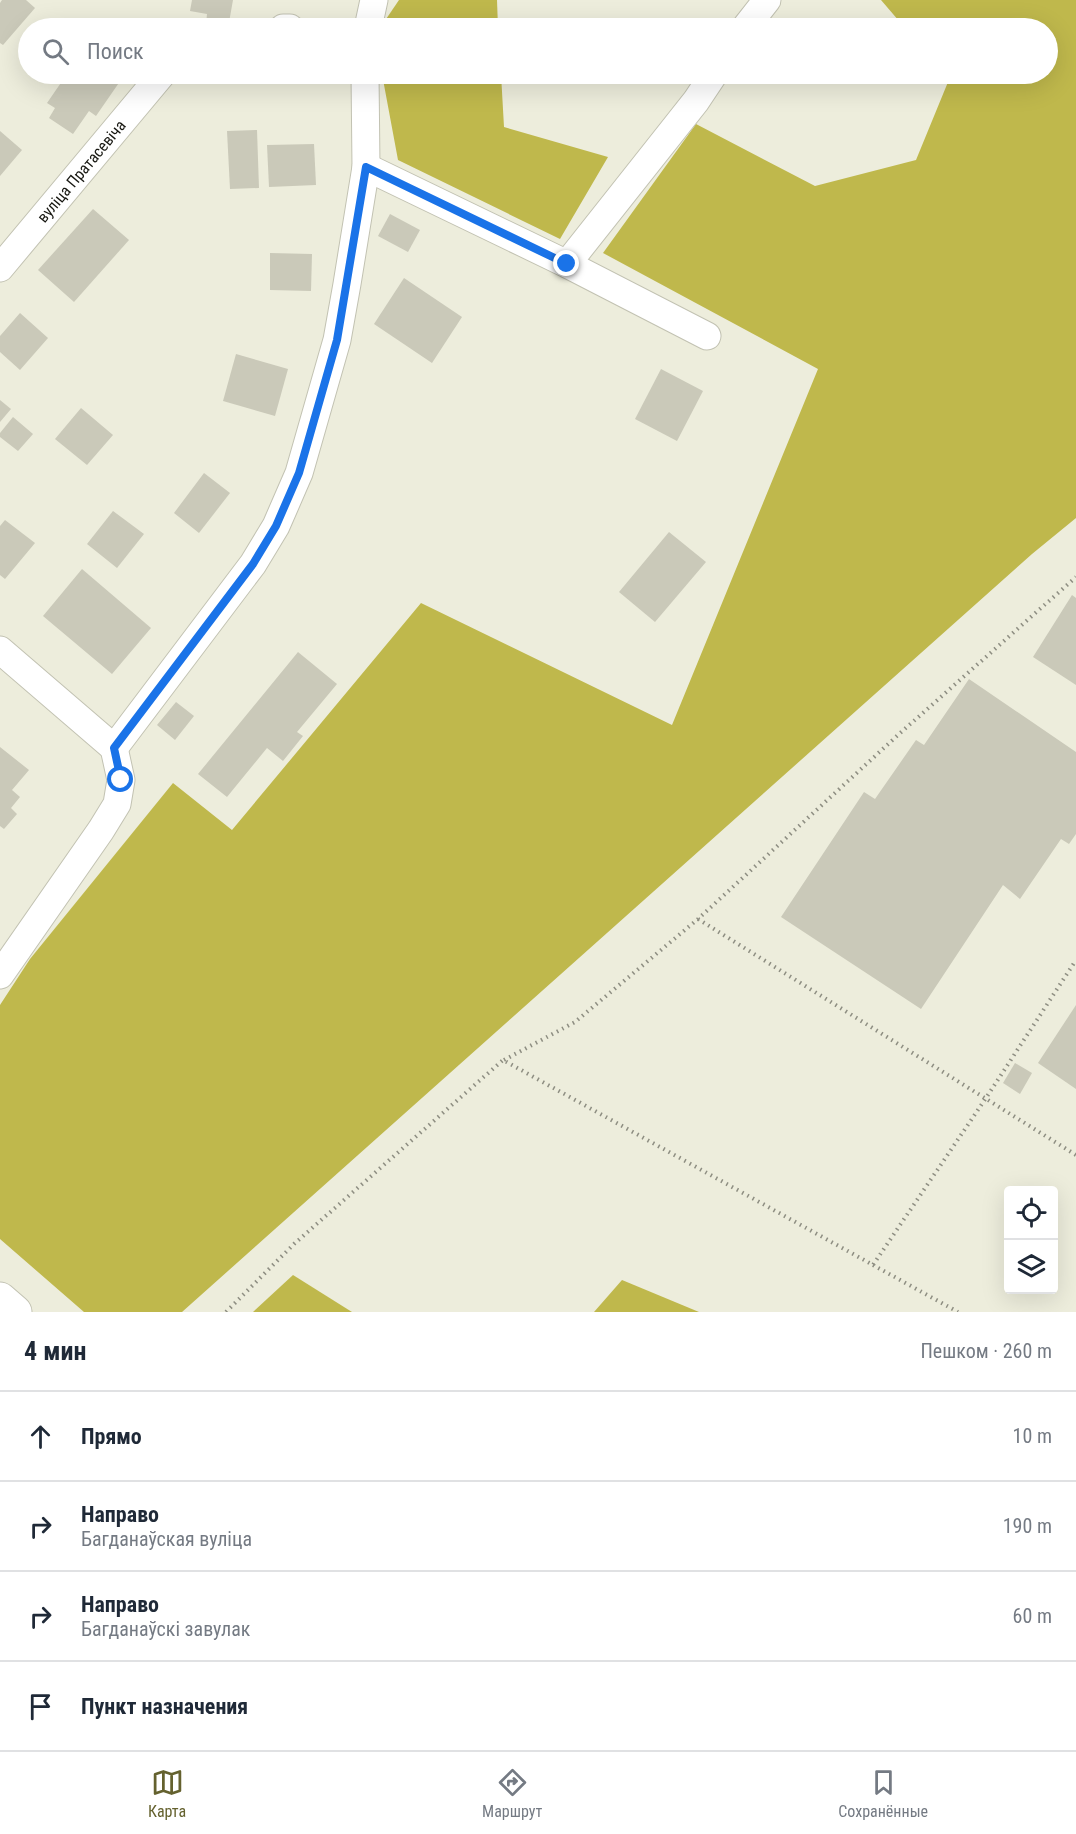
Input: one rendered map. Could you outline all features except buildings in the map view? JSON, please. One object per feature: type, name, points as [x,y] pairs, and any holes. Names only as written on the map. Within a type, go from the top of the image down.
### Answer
[{"type":"main road","points":[[0,1299],[15,1312]]},
{"type":"street","points":[[370,18],[374,0]]},
{"type":"street","points":[[753,18],[767,0]]},
{"type":"street","name":"вуліца Пратасевіча","points":[[0,268],[154,84]]},
{"type":"street","points":[[114,748],[253,564],[276,526],[299,473],[337,340],[366,167],[365,84]]},
{"type":"street","points":[[567,264],[707,84]]},
{"type":"street","points":[[366,167],[567,264],[707,336]]},
{"type":"street","points":[[0,650],[114,748],[121,780],[117,804],[101,830],[0,975]]},
{"type":"path","points":[[226,1312],[294,1244],[503,1060],[575,1022],[698,919],[898,735],[1076,577]]},
{"type":"path","points":[[698,919],[1076,1155]]},
{"type":"path","points":[[873,1265],[1076,960]]},
{"type":"path","points":[[503,1060],[958,1312]]},
{"type":"shaded area","points":[[399,0],[497,0],[498,18],[387,18]]},
{"type":"shaded area","points":[[881,0],[1076,0],[1076,518],[1032,554],[182,1312],[84,1312],[0,1239],[0,1005],[30,959],[173,783],[232,830],[421,603],[672,725],[818,369],[603,253],[696,124],[815,186],[916,160],[947,84],[1058,84],[1058,18],[896,18]]},
{"type":"shaded area","points":[[384,84],[502,84],[504,127],[608,157],[560,239],[398,160]]},
{"type":"shaded area","points":[[293,1275],[352,1312],[253,1312]]},
{"type":"shaded area","points":[[622,1280],[699,1312],[594,1312]]},
{"type":"route","points":[[121,780],[114,748],[253,564],[276,526],[299,473],[337,340],[366,167],[567,264]]}]
